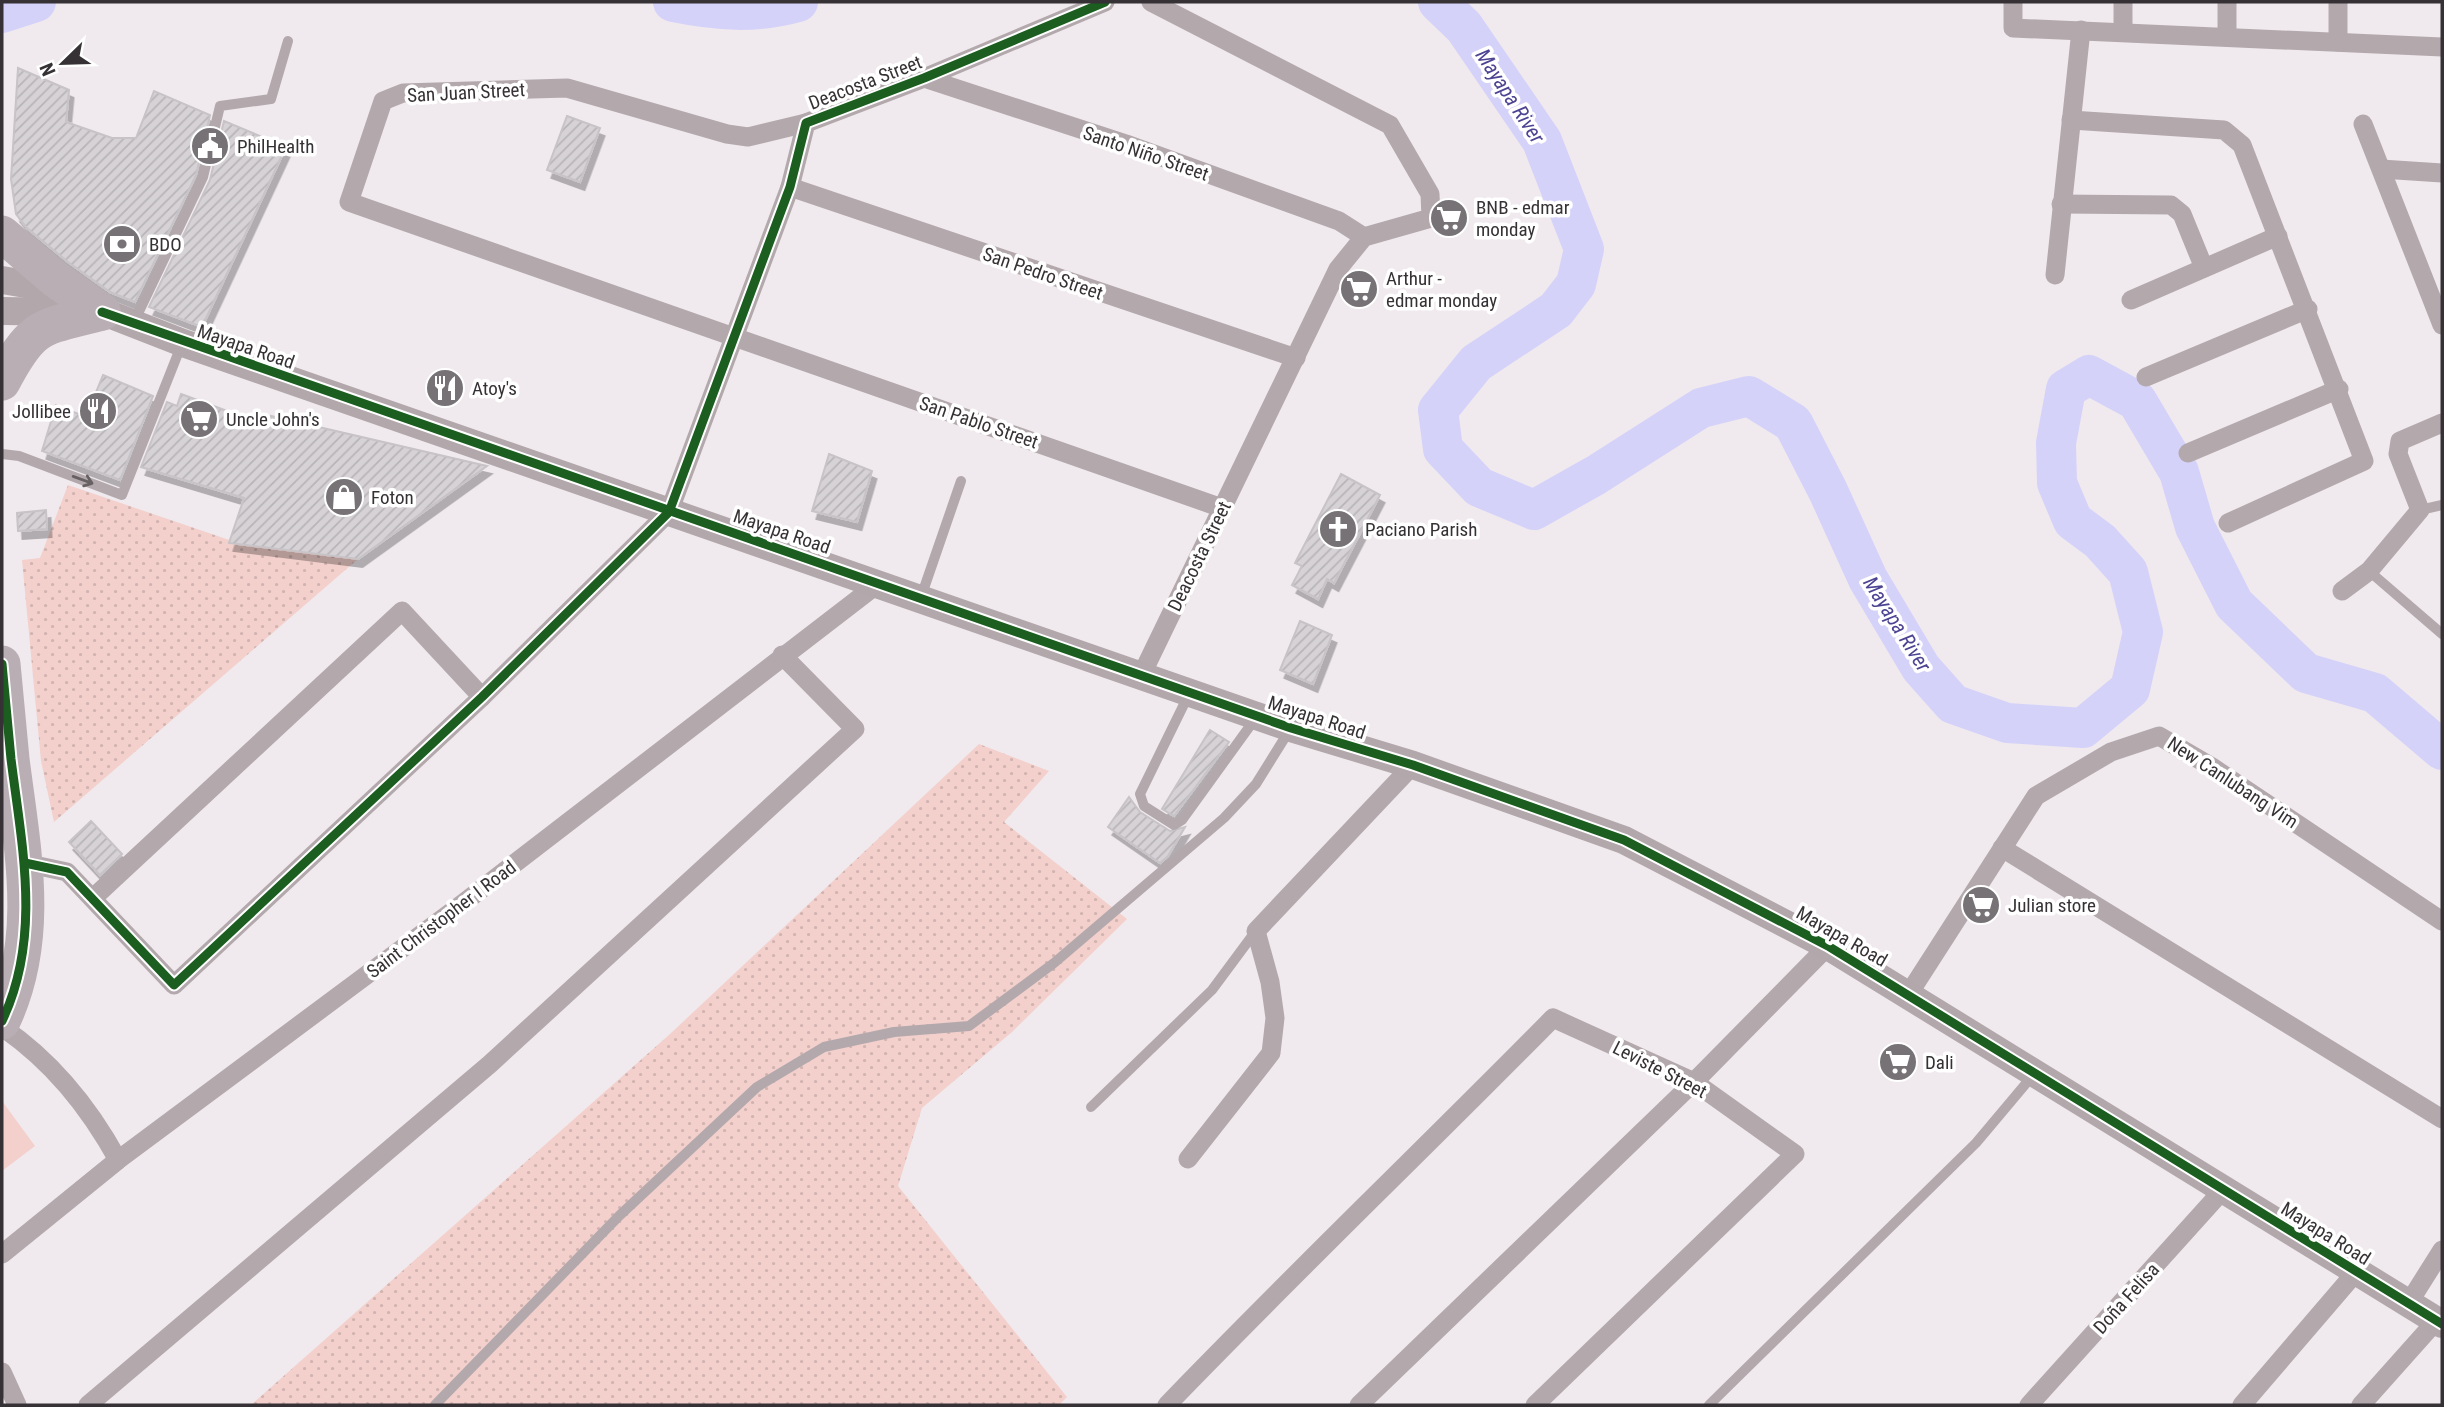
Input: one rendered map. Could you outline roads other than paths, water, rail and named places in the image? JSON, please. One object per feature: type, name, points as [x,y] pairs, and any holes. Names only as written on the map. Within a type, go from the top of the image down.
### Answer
[{"type":"highway","points":[[2,234],[55,279],[118,318]]},
{"type":"highway","points":[[2,382],[18,350],[33,334],[118,318]]},
{"type":"highway","points":[[2,664],[7,761],[20,843],[25,943],[17,982],[2,1021]]},
{"type":"main road","name":"Mayapa Road","points":[[2,280],[37,285],[183,342],[669,512],[1142,674],[1291,728],[1413,765],[1624,840],[1828,946],[2439,1322]]},
{"type":"main road","name":"Mayapa Road","points":[[2,311],[118,318]]},
{"type":"street","name":"Deacosta Street","points":[[669,512],[790,187],[806,123],[924,78],[1105,2]]},
{"type":"street","points":[[1151,2],[1390,125],[1430,194],[1431,218],[1364,237]]},
{"type":"street","points":[[2012,2],[2012,28],[2442,47]]},
{"type":"street","points":[[2123,2],[2123,32]]},
{"type":"street","points":[[2227,2],[2227,37]]},
{"type":"street","points":[[2338,2],[2338,42]]},
{"type":"street","points":[[2055,275],[2081,30]]},
{"type":"street","name":"Santo Niño Street","points":[[924,78],[1126,144],[1339,221],[1364,237]]},
{"type":"street","name":"San Juan Street","points":[[736,337],[349,202],[383,101],[403,93],[567,88],[727,134],[748,137],[806,123]]},
{"type":"street","points":[[2071,120],[2224,130],[2242,145],[2308,309],[2365,457],[2362,463],[2228,523]]},
{"type":"street","points":[[2363,124],[2442,325]]},
{"type":"street","points":[[2381,169],[2442,173]]},
{"type":"street","name":"San Pedro Street","points":[[790,187],[1296,358]]},
{"type":"street","points":[[2061,204],[2171,205],[2182,214],[2204,268]]},
{"type":"street","points":[[2131,300],[2278,236]]},
{"type":"street","name":"Deacosta Street","points":[[1142,674],[1338,269],[1364,237]]},
{"type":"street","points":[[2146,377],[2308,309]]},
{"type":"street","name":"San Pablo Street","points":[[736,337],[1222,508]]},
{"type":"street","points":[[2188,453],[2339,389]]},
{"type":"street","points":[[2342,591],[2369,571],[2420,510],[2398,454],[2400,440],[2442,423]]},
{"type":"street","points":[[20,843],[67,872],[174,985],[482,697],[669,512]]},
{"type":"street","name":"Saint Christopher I Road","points":[[2,1254],[118,1160],[462,904],[782,655],[839,616],[879,583]]},
{"type":"street","points":[[93,898],[402,611],[482,697]]},
{"type":"street","points":[[88,1405],[490,1064],[855,729],[782,655]]},
{"type":"street","name":"New Canlubang Vim","points":[[1908,995],[2036,796],[2111,752],[2159,736],[2212,767],[2442,920]]},
{"type":"street","points":[[1188,1159],[1271,1052],[1275,1018],[1270,982],[1256,931],[1413,765]]},
{"type":"street","points":[[2002,848],[2442,1119]]},
{"type":"street","points":[[1359,1405],[1694,1082],[1828,946]]},
{"type":"street","name":"Leviste Street","points":[[1167,1405],[1286,1281],[1393,1181],[1553,1018],[1694,1082],[1795,1154],[1535,1405]]},
{"type":"street","points":[[2,1027],[31,1047],[70,1088],[100,1127],[118,1160]]},
{"type":"street","name":"Doña Felisa","points":[[2029,1405],[2223,1190]]},
{"type":"street","points":[[2408,1304],[2442,1250]]},
{"type":"street","points":[[2242,1405],[2356,1272]]},
{"type":"street","points":[[2361,1405],[2439,1322]]},
{"type":"street","points":[[2,1372],[17,1405]]},
{"type":"lane","points":[[118,318],[203,177],[220,106],[271,99],[288,41]]},
{"type":"lane","points":[[2,454],[19,456],[122,495],[183,342]]},
{"type":"lane","points":[[921,598],[961,481]]},
{"type":"lane","points":[[2420,510],[2442,505]]},
{"type":"lane","points":[[2369,571],[2442,634]]},
{"type":"lane","points":[[1190,692],[1140,794],[1144,806],[1174,825],[1182,820],[1257,716]]},
{"type":"lane","points":[[435,1405],[619,1216],[757,1087],[824,1047],[894,1032],[969,1026],[1054,963],[1224,818],[1256,785],[1291,728]]},
{"type":"lane","points":[[1091,1107],[1212,990],[1256,931]]},
{"type":"lane","points":[[1709,1405],[1976,1143],[2034,1074]]},
{"type":"waterway","name":"Mayapa River","points":[[2,13],[36,2]]},
{"type":"waterway","name":"Mayapa River","points":[[673,2],[736,10],[798,2]]},
{"type":"waterway","name":"Mayapa River","points":[[1438,2],[1464,27],[1542,141],[1584,249],[1576,284],[1556,310],[1476,363],[1438,410],[1443,449],[1479,487],[1534,510],[1596,475],[1701,408],[1749,396],[1793,423],[1868,579],[1921,668],[1953,704],[2007,723],[2083,728],[2130,689],[2143,632],[2128,572],[2100,541],[2073,521],[2057,483],[2056,443],[2066,389],[2089,375],[2137,401],[2179,472],[2195,527],[2234,604],[2306,673],[2375,693],[2442,750]]},
{"type":"place","name":"PhilHealth","points":[[210,146]]},
{"type":"place","name":"BNB - edmar monday","points":[[1449,218]]},
{"type":"place","name":"BDO","points":[[122,244]]},
{"type":"place","name":"Arthur - edmar monday","points":[[1359,289]]},
{"type":"place","name":"Atoy's","points":[[445,388]]},
{"type":"place","name":"Jollibee","points":[[98,411]]},
{"type":"place","name":"Uncle John's","points":[[199,419]]},
{"type":"place","name":"Foton","points":[[344,497]]},
{"type":"place","name":"Paciano Parish","points":[[1338,529]]},
{"type":"place","name":"Julian store","points":[[1981,905]]},
{"type":"place","name":"Dali","points":[[1898,1062]]}]
